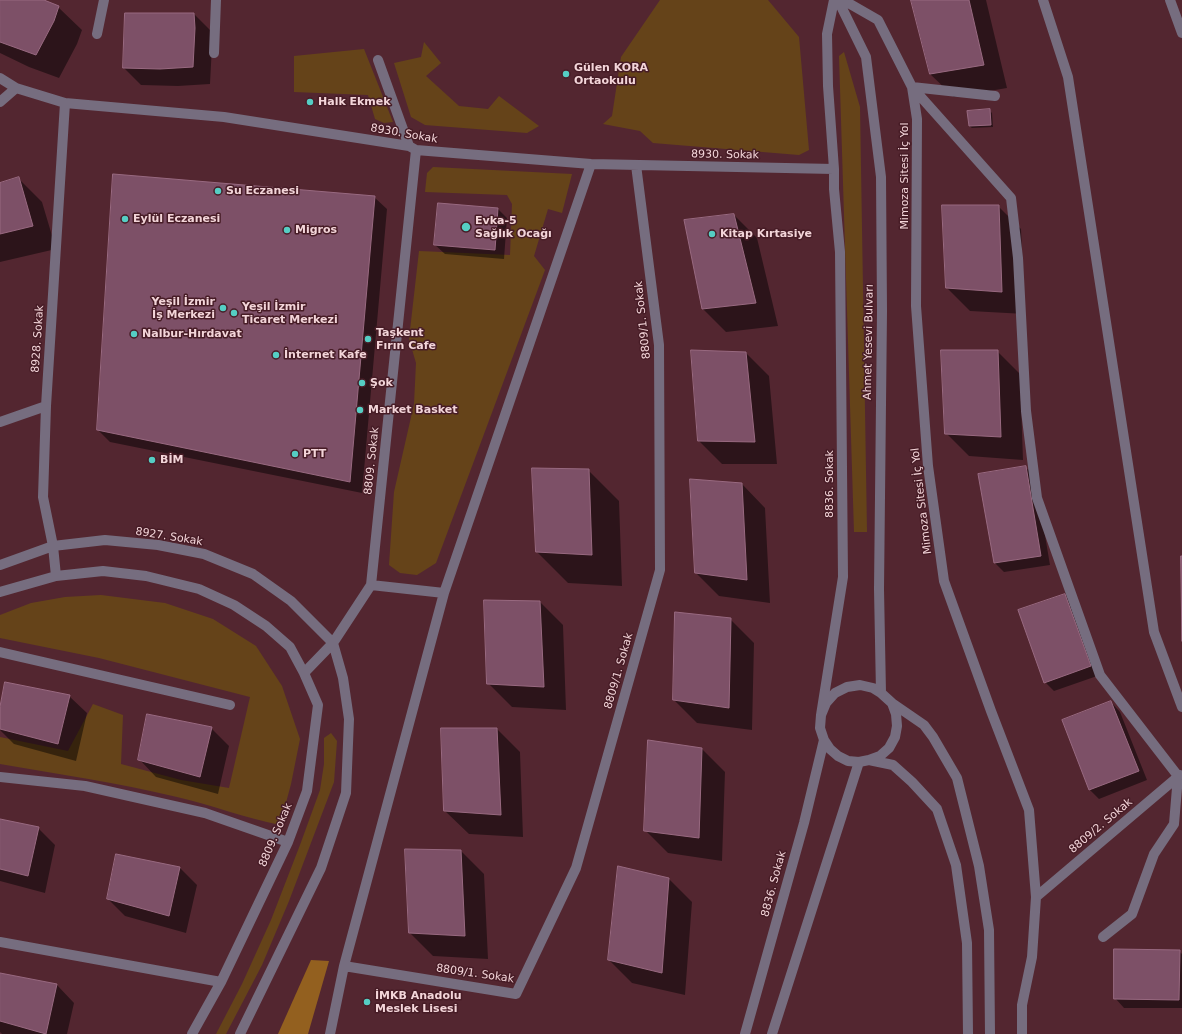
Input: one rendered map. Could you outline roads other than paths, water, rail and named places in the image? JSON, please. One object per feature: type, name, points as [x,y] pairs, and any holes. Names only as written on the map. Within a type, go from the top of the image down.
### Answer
[{"type":"street","points":[[97,34],[104,0]]},
{"type":"street","points":[[214,53],[216,0]]},
{"type":"street","name":"8836. Sokak","points":[[821,715],[843,577],[840,252],[834,189],[828,86],[827,34],[834,0]]},
{"type":"street","name":"Ahmet Yesevi Bulvarı","points":[[838,0],[866,57],[881,177],[882,311],[879,589],[880,693]]},
{"type":"street","name":"Mimoza Sitesi İç Yol","points":[[843,0],[878,20],[912,86],[1011,198],[1018,258],[1026,411],[1037,498],[1100,675],[1180,775]]},
{"type":"street","points":[[1043,0],[1068,76],[1154,632],[1182,707]]},
{"type":"street","points":[[1170,0],[1182,33]]},
{"type":"street","points":[[378,60],[413,148]]},
{"type":"street","name":"8930. Sokak","points":[[0,78],[16,88],[65,103],[224,117],[413,148],[591,164],[834,169]]},
{"type":"street","points":[[912,86],[995,96]]},
{"type":"street","name":"Mimoza Sitesi İç Yol","points":[[912,86],[917,119],[916,306],[928,466],[944,581],[1029,810],[1036,897],[1032,957],[1022,1005],[1022,1034]]},
{"type":"street","points":[[0,102],[16,88]]},
{"type":"street","name":"8928. Sokak","points":[[56,576],[53,546],[43,497],[46,406],[65,103]]},
{"type":"street","name":"8809. Sokak","points":[[192,1034],[221,982],[288,842],[307,791],[318,705],[304,673],[332,643],[371,585],[413,148]]},
{"type":"street","points":[[330,1034],[344,966],[444,593],[591,164]]},
{"type":"street","name":"8809/1. Sokak","points":[[344,966],[516,994],[576,868],[660,570],[659,345],[636,165]]},
{"type":"street","points":[[0,422],[46,406]]},
{"type":"street","name":"8927. Sokak","points":[[0,565],[53,546],[104,540],[158,545],[204,554],[253,574],[291,601],[332,643]]},
{"type":"street","points":[[0,592],[56,576],[102,571],[146,576],[199,589],[234,605],[266,626],[290,646],[304,673]]},
{"type":"street","points":[[371,585],[444,593]]},
{"type":"street","points":[[240,1034],[321,868],[346,792],[349,719],[343,678],[332,643]]},
{"type":"street","points":[[0,652],[230,704]]},
{"type":"street","points":[[968,1034],[967,943],[956,865],[937,809],[912,782],[893,765],[864,761],[848,761],[838,756],[830,749],[824,740],[820,728],[821,715],[826,703],[835,694],[847,687],[860,685],[873,688],[924,725],[933,737],[957,778],[979,866],[989,930],[990,1034]]},
{"type":"street","points":[[864,761],[880,756],[889,748],[895,737],[897,726],[896,714],[892,703]]},
{"type":"street","name":"8836. Sokak","points":[[745,1034],[804,823],[824,740]]},
{"type":"street","points":[[772,1034],[864,761]]},
{"type":"street","points":[[1103,937],[1132,914],[1154,854],[1174,824],[1180,775]]},
{"type":"street","name":"8809/2. Sokak","points":[[1036,897],[1180,775]]},
{"type":"street","points":[[0,777],[85,786],[205,813],[288,842]]},
{"type":"street","points":[[0,942],[221,982]]},
{"type":"place","name":"Gülen KORA Ortaokulu","points":[[566,74]]},
{"type":"place","name":"Halk Ekmek","points":[[310,102]]},
{"type":"place","name":"Su Eczanesi","points":[[218,191]]},
{"type":"place","name":"Eylül Eczanesi","points":[[125,219]]},
{"type":"place","name":"Evka-5 Sağlık Ocağı","points":[[466,227]]},
{"type":"place","name":"Migros","points":[[287,230]]},
{"type":"place","name":"Kitap Kırtasiye","points":[[712,234]]},
{"type":"place","name":"Yeşil İzmir İş Merkezi","points":[[223,308]]},
{"type":"place","name":"Yeşil İzmir Ticaret Merkezi","points":[[234,313]]},
{"type":"place","name":"Nalbur-Hırdavat","points":[[134,334]]},
{"type":"place","name":"Taşkent Fırın Cafe","points":[[368,339]]},
{"type":"place","name":"İnternet Kafe","points":[[276,355]]},
{"type":"place","name":"Şok","points":[[362,383]]},
{"type":"place","name":"Market Basket","points":[[360,410]]},
{"type":"place","name":"PTT","points":[[295,454]]},
{"type":"place","name":"BİM","points":[[152,460]]},
{"type":"place","name":"İMKB Anadolu Meslek Lisesi","points":[[367,1002]]}]
